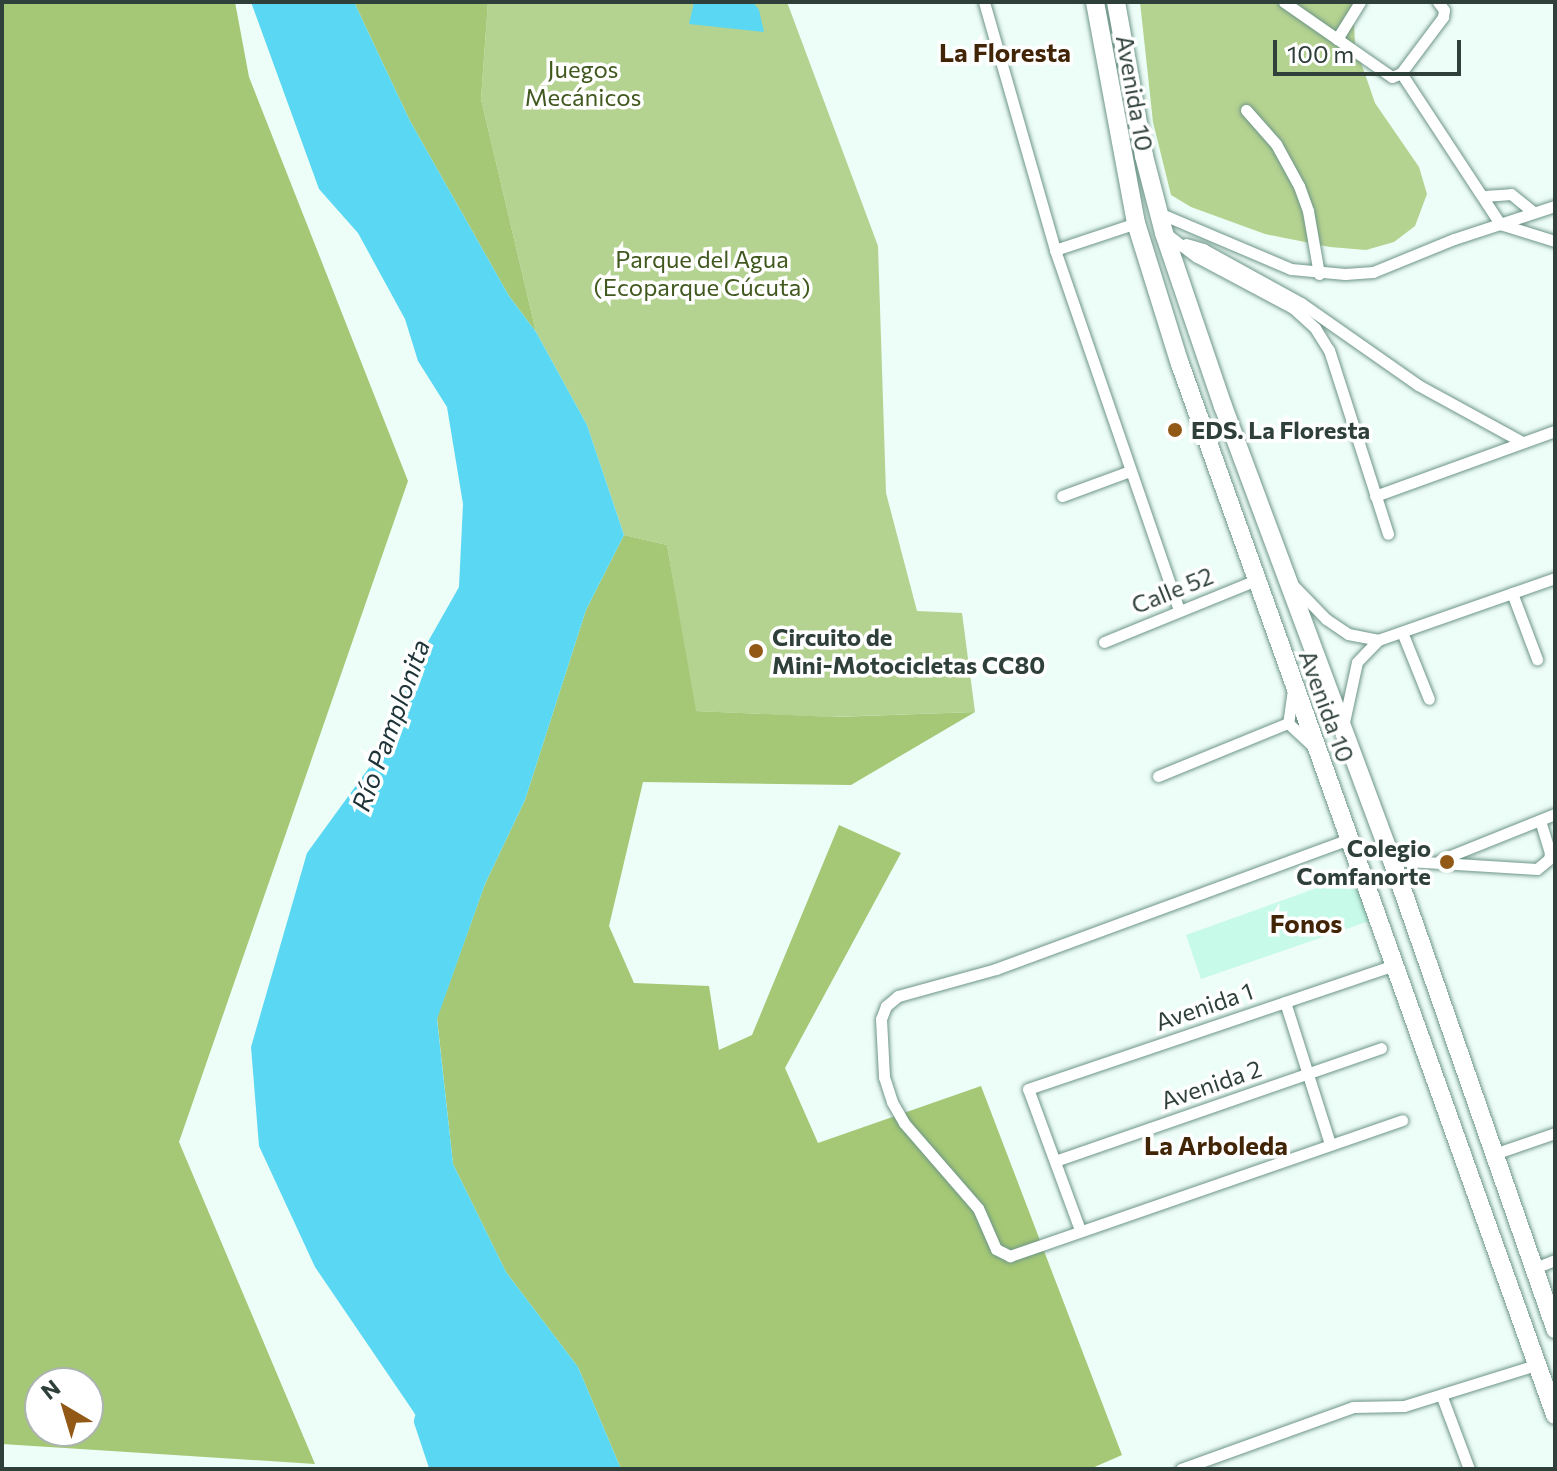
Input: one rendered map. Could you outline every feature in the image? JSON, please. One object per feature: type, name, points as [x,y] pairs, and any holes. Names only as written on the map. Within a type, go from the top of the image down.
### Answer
[{"type":"main road","name":"Avenida 10","points":[[1095,2],[1136,223],[1180,364],[1555,1415]]},
{"type":"main road","name":"Avenida 10","points":[[1116,2],[1164,233],[1223,406],[1392,860],[1555,1329]]},
{"type":"main road","points":[[1291,677],[1318,660]]},
{"type":"main road","points":[[1303,709],[1315,698],[1331,696]]},
{"type":"street","points":[[984,2],[1055,250],[1179,610]]},
{"type":"street","points":[[1284,2],[1389,75],[1401,73],[1443,17],[1444,10],[1438,2]]},
{"type":"street","points":[[1337,39],[1360,2]]},
{"type":"street","points":[[1401,73],[1500,224],[1555,241]]},
{"type":"street","points":[[1246,110],[1276,144],[1299,186],[1308,211],[1319,274]]},
{"type":"street","points":[[1484,196],[1511,194],[1533,212]]},
{"type":"street","points":[[1159,213],[1272,263],[1319,274],[1373,272],[1555,206]]},
{"type":"street","points":[[1055,250],[1136,223]]},
{"type":"street","points":[[1164,233],[1182,243],[1203,249],[1301,303],[1346,331],[1418,385],[1522,442]]},
{"type":"street","points":[[1182,243],[1197,257],[1293,308],[1315,328],[1329,350],[1388,534]]},
{"type":"street","points":[[1179,275],[1185,263],[1197,257]]},
{"type":"street","points":[[1375,496],[1555,431]]},
{"type":"street","points":[[1062,496],[1130,471]]},
{"type":"street","points":[[1343,727],[1357,662],[1378,640],[1555,578]]},
{"type":"street","points":[[1288,579],[1326,619],[1348,634],[1378,640]]},
{"type":"street","name":"Calle 52","points":[[1104,642],[1256,580]]},
{"type":"street","points":[[1512,593],[1537,659]]},
{"type":"street","points":[[1402,632],[1429,699]]},
{"type":"street","points":[[1288,723],[1291,677]]},
{"type":"street","points":[[1288,723],[1317,749]]},
{"type":"street","points":[[1158,776],[1288,723]]},
{"type":"street","points":[[1437,861],[1555,814]]},
{"type":"street","points":[[1392,860],[1537,869],[1549,859],[1550,853],[1540,820]]},
{"type":"street","points":[[1349,839],[1010,964],[898,996],[886,1006],[881,1019],[884,1077],[892,1102],[904,1123],[978,1208],[996,1249],[1010,1256],[1402,1120]]},
{"type":"street","name":"Avenida 1","points":[[1055,1161],[1028,1089],[1394,965]]},
{"type":"street","points":[[1285,1002],[1330,1144]]},
{"type":"street","name":"Avenida 2","points":[[1055,1161],[1381,1048]]},
{"type":"street","points":[[1494,1154],[1555,1133]]},
{"type":"street","points":[[1055,1161],[1080,1230]]},
{"type":"street","points":[[1535,1268],[1555,1260]]},
{"type":"street","points":[[1181,1469],[1353,1407],[1404,1406],[1442,1397],[1536,1365]]},
{"type":"street","points":[[1442,1397],[1469,1469]]},
{"type":"shaded area","points":[[1356,874],[1372,920],[1201,979],[1186,935]]},
{"type":"green space","points":[[2,2],[235,2],[249,77],[408,481],[179,1142],[315,1464],[49,1447],[104,1447],[104,1367],[24,1367],[24,1445],[2,1444]]},
{"type":"green space","points":[[354,2],[488,2],[481,99],[536,332],[509,296],[410,121]]},
{"type":"green space","name":"Parque del Agua (Ecoparque Cúcuta)","points":[[488,2],[787,2],[878,246],[886,493],[917,611],[962,613],[975,712],[830,717],[695,711],[667,545],[624,535],[587,425],[536,332],[481,99]]},
{"type":"green space","points":[[1140,2],[1353,2],[1355,45],[1375,103],[1419,167],[1427,194],[1415,226],[1394,242],[1366,250],[1330,247],[1265,234],[1191,207],[1171,195],[1153,122]]},
{"type":"green space","points":[[624,535],[667,545],[696,711],[835,717],[975,712],[851,785],[643,782],[609,926],[634,983],[709,986],[719,1050],[752,1035],[839,825],[901,853],[785,1068],[818,1143],[981,1086],[1122,1455],[1090,1469],[621,1469],[578,1367],[506,1272],[453,1164],[437,1018],[485,884],[525,800],[586,610]]},
{"type":"water","points":[[251,2],[354,2],[410,121],[509,296],[536,332],[587,425],[624,535],[586,610],[525,800],[485,884],[437,1019],[453,1164],[506,1272],[578,1367],[621,1469],[447,1469],[413,1411],[315,1267],[259,1146],[251,1047],[307,853],[371,765],[400,691],[459,587],[463,504],[447,407],[418,361],[405,319],[358,233],[319,189]]},
{"type":"water","points":[[694,2],[753,2],[759,10],[764,32],[689,24]]},
{"type":"waterway","name":"Río Pamplonita","points":[[425,1421],[441,1469]]},
{"type":"place","name":"EDS. La Floresta","points":[[1175,430]]},
{"type":"place","name":"Circuito de Mini-Motocicletas CC80","points":[[756,651]]},
{"type":"place","name":"Colegio Comfanorte","points":[[1447,862]]},
{"type":"district","name":"La Floresta","points":[[1005,52]]},
{"type":"district","name":"Fonos","points":[[1306,923]]},
{"type":"district","name":"La Arboleda","points":[[1216,1145]]},
{"type":"park label","name":"Juegos Mecánicos","points":[[583,83]]}]
